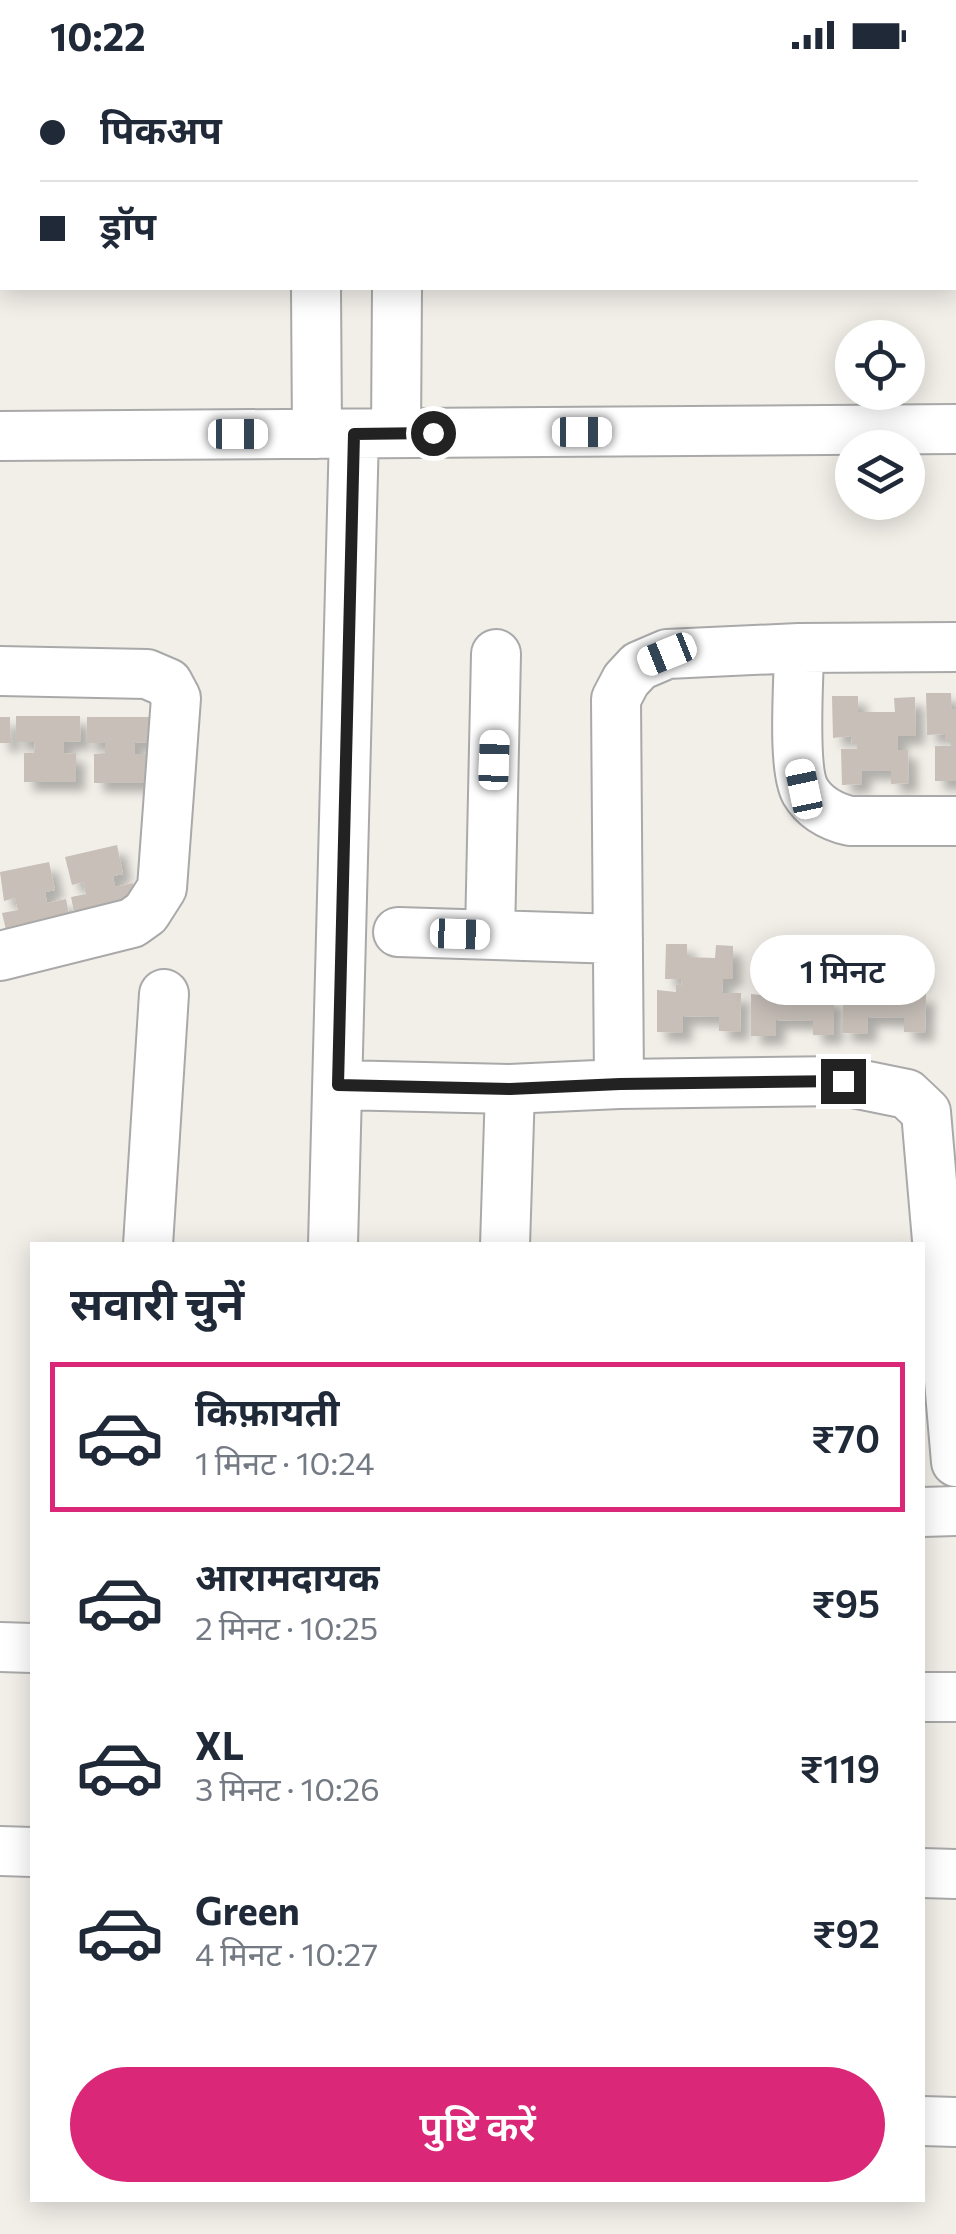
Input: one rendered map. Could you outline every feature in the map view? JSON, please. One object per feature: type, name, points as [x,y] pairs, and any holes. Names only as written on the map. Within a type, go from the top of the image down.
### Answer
[{"type":"street","points":[[317,290],[356,434]]},
{"type":"street","points":[[334,1242],[356,434],[396,290]]},
{"type":"street","points":[[0,436],[956,429]]},
{"type":"street","points":[[620,1084],[616,699],[626,680],[639,666],[667,654],[956,646]]},
{"type":"street","points":[[799,648],[798,760],[804,789],[816,805],[834,817],[850,821],[956,822]]},
{"type":"street","points":[[490,935],[496,654]]},
{"type":"street","points":[[0,671],[146,674],[168,682],[176,698],[162,888],[146,913],[132,923],[0,956]]},
{"type":"street","points":[[398,932],[618,939]]},
{"type":"street","points":[[148,1242],[164,994]]},
{"type":"street","points":[[338,1085],[510,1089],[843,1081],[908,1094],[926,1112],[934,1347],[956,1462]]},
{"type":"street","points":[[505,1242],[510,1089]]},
{"type":"street","points":[[925,1512],[956,1511]]},
{"type":"street","points":[[0,1647],[30,1648]]},
{"type":"street","points":[[925,1697],[956,1698]]},
{"type":"street","points":[[0,1851],[30,1852]]},
{"type":"street","points":[[925,1873],[956,1874]]},
{"type":"street","points":[[925,2122],[956,2122]]},
{"type":"building","points":[[926,693],[951,693],[952,709],[956,709],[956,781],[935,781],[935,746],[951,746],[951,740],[945,740],[945,734],[927,735]]},
{"type":"building","points":[[832,696],[858,696],[858,712],[895,712],[894,698],[915,697],[916,736],[898,736],[898,750],[908,750],[909,783],[891,784],[891,771],[862,771],[862,784],[842,785],[841,749],[857,749],[857,743],[852,743],[851,736],[833,738]]},
{"type":"building","points":[[16,716],[80,716],[81,741],[64,742],[64,754],[76,753],[76,782],[24,782],[24,753],[34,753],[35,742],[16,742]]},
{"type":"building","points":[[0,717],[10,717],[11,743],[0,743]]},
{"type":"building","points":[[87,717],[151,717],[151,743],[135,742],[135,754],[147,754],[147,783],[94,783],[94,754],[105,753],[105,743],[86,743]]},
{"type":"building","points":[[117,845],[123,874],[113,876],[115,887],[133,883],[139,908],[76,922],[71,897],[86,894],[83,882],[72,885],[65,857]]},
{"type":"building","points":[[49,862],[55,890],[45,892],[47,903],[66,899],[71,925],[8,938],[2,913],[18,910],[15,898],[4,901],[0,872]]},
{"type":"building","points":[[666,944],[687,944],[687,957],[715,958],[716,945],[733,946],[733,979],[723,979],[722,993],[741,993],[740,1032],[719,1031],[719,1017],[683,1016],[683,1033],[657,1032],[657,990],[676,992],[676,985],[682,985],[681,979],[665,979]]},
{"type":"building","points":[[851,945],[872,945],[872,958],[901,959],[901,946],[918,947],[918,980],[908,980],[908,994],[926,994],[925,1033],[904,1032],[904,1018],[868,1017],[868,1034],[842,1033],[843,992],[861,993],[861,986],[867,986],[867,980],[851,981]]},
{"type":"building","points":[[760,948],[780,948],[780,961],[809,961],[809,949],[827,949],[826,983],[817,982],[816,997],[834,997],[834,1035],[813,1035],[813,1021],[776,1020],[776,1036],[751,1036],[751,994],[770,996],[770,989],[775,989],[775,983],[759,983]]},
{"type":"route","points":[[433,433],[354,434],[338,1085],[510,1089],[843,1081]]}]
